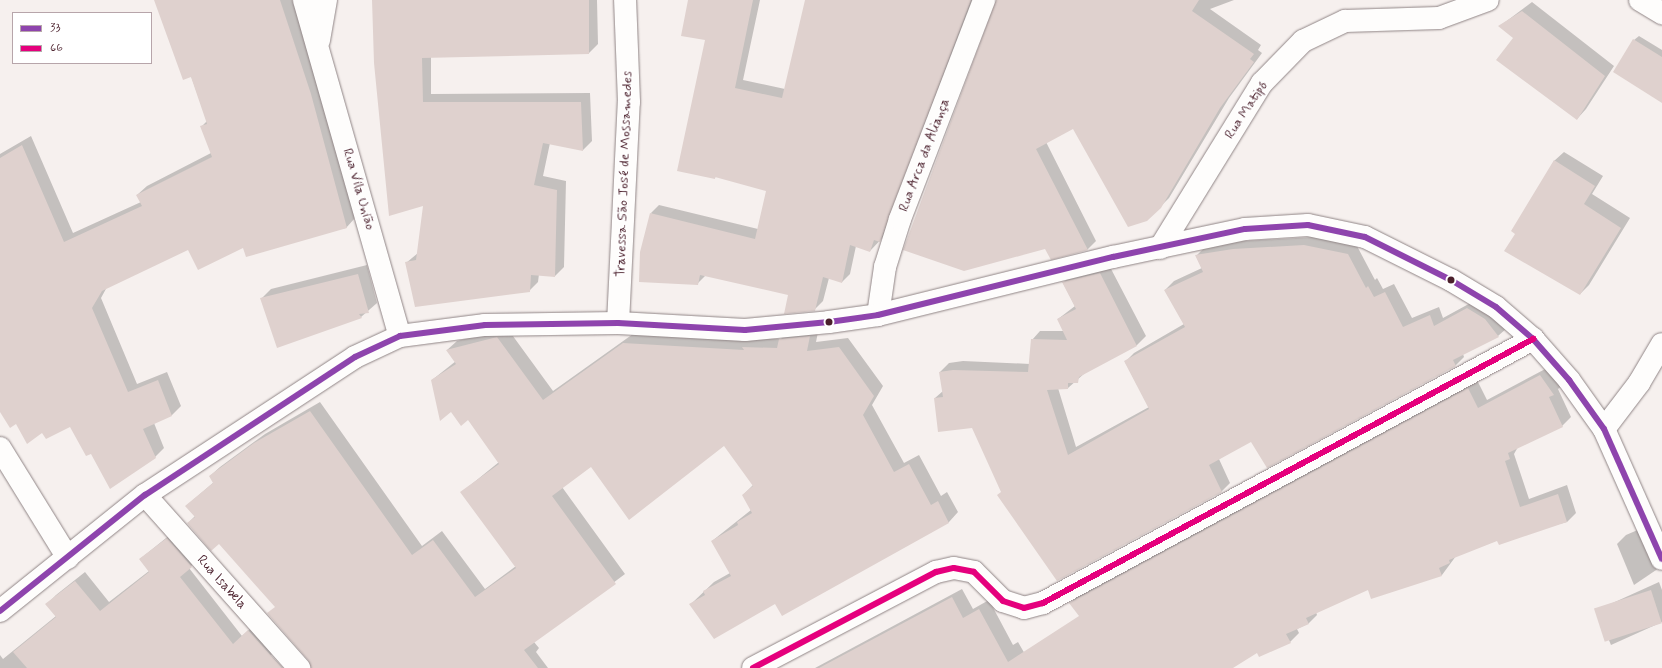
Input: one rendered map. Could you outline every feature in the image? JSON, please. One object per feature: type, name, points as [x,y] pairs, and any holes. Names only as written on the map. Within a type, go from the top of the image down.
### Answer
[{"type":"street","name":"Rua Vila União","points":[[304,0],[318,42],[400,336]]},
{"type":"street","name":"Rua Vila União","points":[[318,42],[326,0]]},
{"type":"street","name":"Travessa São José de Mossamedes","points":[[618,323],[629,102],[625,0]]},
{"type":"street","name":"Rua Arca da Aliança","points":[[878,314],[886,267],[900,219],[984,0]]},
{"type":"street","name":"Rua Matipó","points":[[1160,248],[1262,83],[1303,41],[1344,21],[1439,18],[1488,0]]},
{"type":"street","points":[[1640,0],[1662,13]]},
{"type":"street","points":[[0,611],[145,495],[355,357],[400,336],[485,325],[618,323],[745,330],[829,322],[878,314],[1245,228],[1308,225],[1365,237],[1477,295],[1496,307],[1533,339],[1569,380],[1604,429],[1662,559]]},
{"type":"street","points":[[753,668],[936,572],[948,569],[974,572],[1003,602],[1024,608],[1043,603],[1533,339]]},
{"type":"street","points":[[1604,429],[1639,383],[1662,344]]},
{"type":"street","points":[[0,448],[68,558]]},
{"type":"street","name":"Rua Isabela","points":[[145,495],[299,668]]},
{"type":"building","points":[[154,0],[280,0],[311,94],[347,228],[246,257],[243,248],[198,270],[188,250],[102,291],[92,308],[128,392],[158,380],[172,416],[143,429],[156,458],[110,489],[91,454],[86,456],[70,427],[46,439],[42,433],[27,444],[16,424],[10,428],[0,412],[0,158],[22,145],[64,242],[142,206],[136,195],[212,157],[200,126],[207,124],[191,77],[183,80]]},
{"type":"building","points":[[372,0],[589,0],[589,54],[422,58],[423,102],[581,102],[583,151],[543,143],[534,185],[557,190],[555,277],[531,275],[530,292],[415,307],[405,262],[416,260],[423,206],[389,216],[374,63]]},
{"type":"building","points":[[688,0],[753,0],[735,88],[782,98],[805,0],[971,0],[880,242],[874,240],[870,252],[850,245],[842,283],[823,277],[815,311],[784,314],[788,295],[700,275],[698,285],[639,282],[640,252],[650,213],[755,239],[766,191],[715,177],[715,179],[677,171],[705,40],[681,36]]},
{"type":"building","points":[[996,0],[1199,0],[1192,11],[1254,54],[1250,59],[1254,62],[1220,108],[1161,208],[1147,221],[1128,227],[1073,129],[1036,149],[1088,250],[1051,260],[1045,249],[964,271],[903,250]]},
{"type":"building","points":[[1522,11],[1605,76],[1577,120],[1496,60],[1513,38],[1498,26]]},
{"type":"building","points":[[1633,39],[1662,57],[1662,103],[1613,72]]},
{"type":"building","points":[[1554,160],[1595,186],[1584,204],[1621,228],[1580,295],[1504,251],[1515,234],[1511,231]]},
{"type":"building","points":[[1304,245],[1348,254],[1366,288],[1368,286],[1374,297],[1385,292],[1403,327],[1430,315],[1434,326],[1467,308],[1485,319],[1499,337],[1453,360],[1456,366],[1267,468],[1251,442],[1209,465],[1222,492],[1057,581],[997,495],[1001,492],[972,428],[938,432],[934,398],[943,397],[939,372],[953,370],[1028,372],[1031,339],[1067,340],[1057,319],[1076,309],[1062,282],[1100,273],[1137,346],[1079,377],[1078,383],[1068,383],[1068,389],[1047,390],[1068,455],[1149,409],[1124,361],[1185,327],[1164,290],[1203,272],[1195,255],[1233,249]]},
{"type":"building","points":[[358,274],[369,313],[359,314],[362,318],[277,348],[260,298]]},
{"type":"building","points":[[810,336],[807,351],[839,347],[874,396],[863,415],[894,472],[909,464],[931,505],[938,501],[949,523],[782,616],[775,604],[714,639],[689,604],[705,595],[703,591],[731,576],[711,541],[738,525],[737,522],[752,513],[742,495],[753,486],[724,446],[629,520],[591,467],[552,496],[616,584],[524,650],[538,668],[311,668],[308,660],[267,613],[275,607],[219,544],[211,551],[187,523],[195,517],[185,506],[213,483],[209,476],[254,443],[310,411],[412,555],[433,540],[475,597],[516,568],[460,492],[499,464],[468,420],[461,426],[451,412],[440,421],[431,380],[456,364],[446,350],[497,337],[543,400],[623,343],[744,350],[742,347],[777,348],[779,339]]},
{"type":"building","points":[[1540,375],[1554,395],[1549,397],[1563,427],[1508,453],[1510,459],[1505,461],[1520,507],[1558,494],[1567,522],[1499,545],[1497,541],[1449,560],[1450,563],[1439,568],[1442,576],[1371,599],[1368,590],[1306,618],[1309,624],[1286,634],[1291,643],[1259,657],[1257,653],[1233,668],[819,668],[952,597],[963,618],[979,609],[1008,662],[1079,616],[1069,603],[1468,388],[1478,408]]},
{"type":"building","points":[[167,538],[192,567],[180,577],[233,644],[248,630],[282,668],[27,668],[13,652],[56,617],[45,604],[75,581],[100,611],[149,572],[139,559]]},
{"type":"building","points":[[1651,590],[1662,623],[1605,642],[1594,609]]},
{"type":"transit line","name":"33","points":[[0,611],[145,495],[355,357],[400,336],[485,325],[618,323],[745,330],[829,322],[878,315],[1113,257],[1245,229],[1308,225],[1365,237],[1451,280],[1496,307],[1533,339],[1569,380],[1604,429],[1662,559]]},
{"type":"transit line","name":"66","points":[[753,668],[936,572],[954,568],[974,572],[1003,601],[1024,608],[1043,603],[1533,339]]}]
